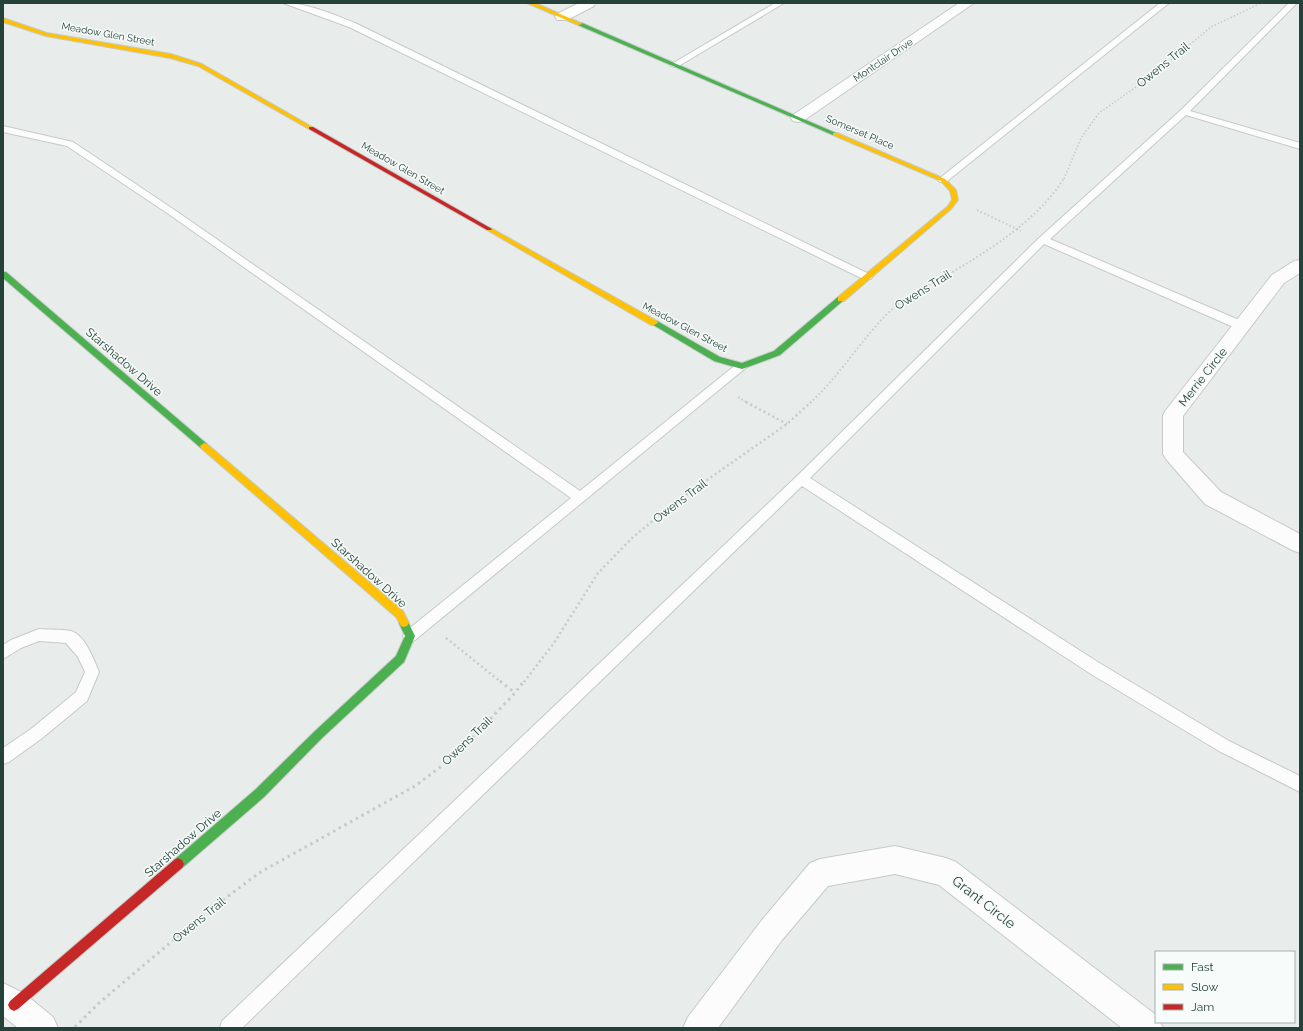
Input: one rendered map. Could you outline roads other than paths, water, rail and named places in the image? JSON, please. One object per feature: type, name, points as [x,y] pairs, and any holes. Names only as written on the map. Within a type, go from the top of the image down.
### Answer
[{"type":"street","name":"Somerset Place","points":[[530,3],[943,180],[954,190],[955,200],[949,208],[867,277]]},
{"type":"street","points":[[562,17],[589,3]]},
{"type":"street","name":"Montclair Drive","points":[[798,118],[968,3]]},
{"type":"street","name":"Meadow Glen Street","points":[[3,20],[46,34],[172,56],[200,65],[717,359],[742,366]]},
{"type":"street","name":"Merrie Circle","points":[[1300,265],[1278,279],[1173,415],[1173,454],[1213,498],[1300,544]]},
{"type":"street","name":"Starshadow Drive","points":[[3,274],[400,614],[410,636],[400,658],[318,735],[260,793],[9,1001]]},
{"type":"street","points":[[742,366],[776,353],[867,277]]},
{"type":"street","name":"Grant Circle","points":[[699,1028],[772,930],[820,873],[895,860],[946,872],[1147,1028]]},
{"type":"street","points":[[9,1001],[42,1028]]},
{"type":"lane","points":[[287,3],[313,10],[352,25],[867,277]]},
{"type":"lane","points":[[674,64],[780,3]]},
{"type":"lane","points":[[943,180],[1165,3]]},
{"type":"lane","points":[[229,1028],[801,479],[1044,240],[1184,112],[1293,3]]},
{"type":"lane","points":[[1184,112],[1300,146]]},
{"type":"lane","points":[[3,129],[70,144],[179,218],[579,497]]},
{"type":"lane","points":[[1044,240],[1242,326]]},
{"type":"lane","points":[[410,636],[579,497],[742,366]]},
{"type":"lane","points":[[801,479],[1096,669],[1224,746],[1300,784]]},
{"type":"lane","points":[[3,653],[16,644],[39,635],[70,637],[84,653],[92,672],[82,696],[36,734],[3,758]]}]
